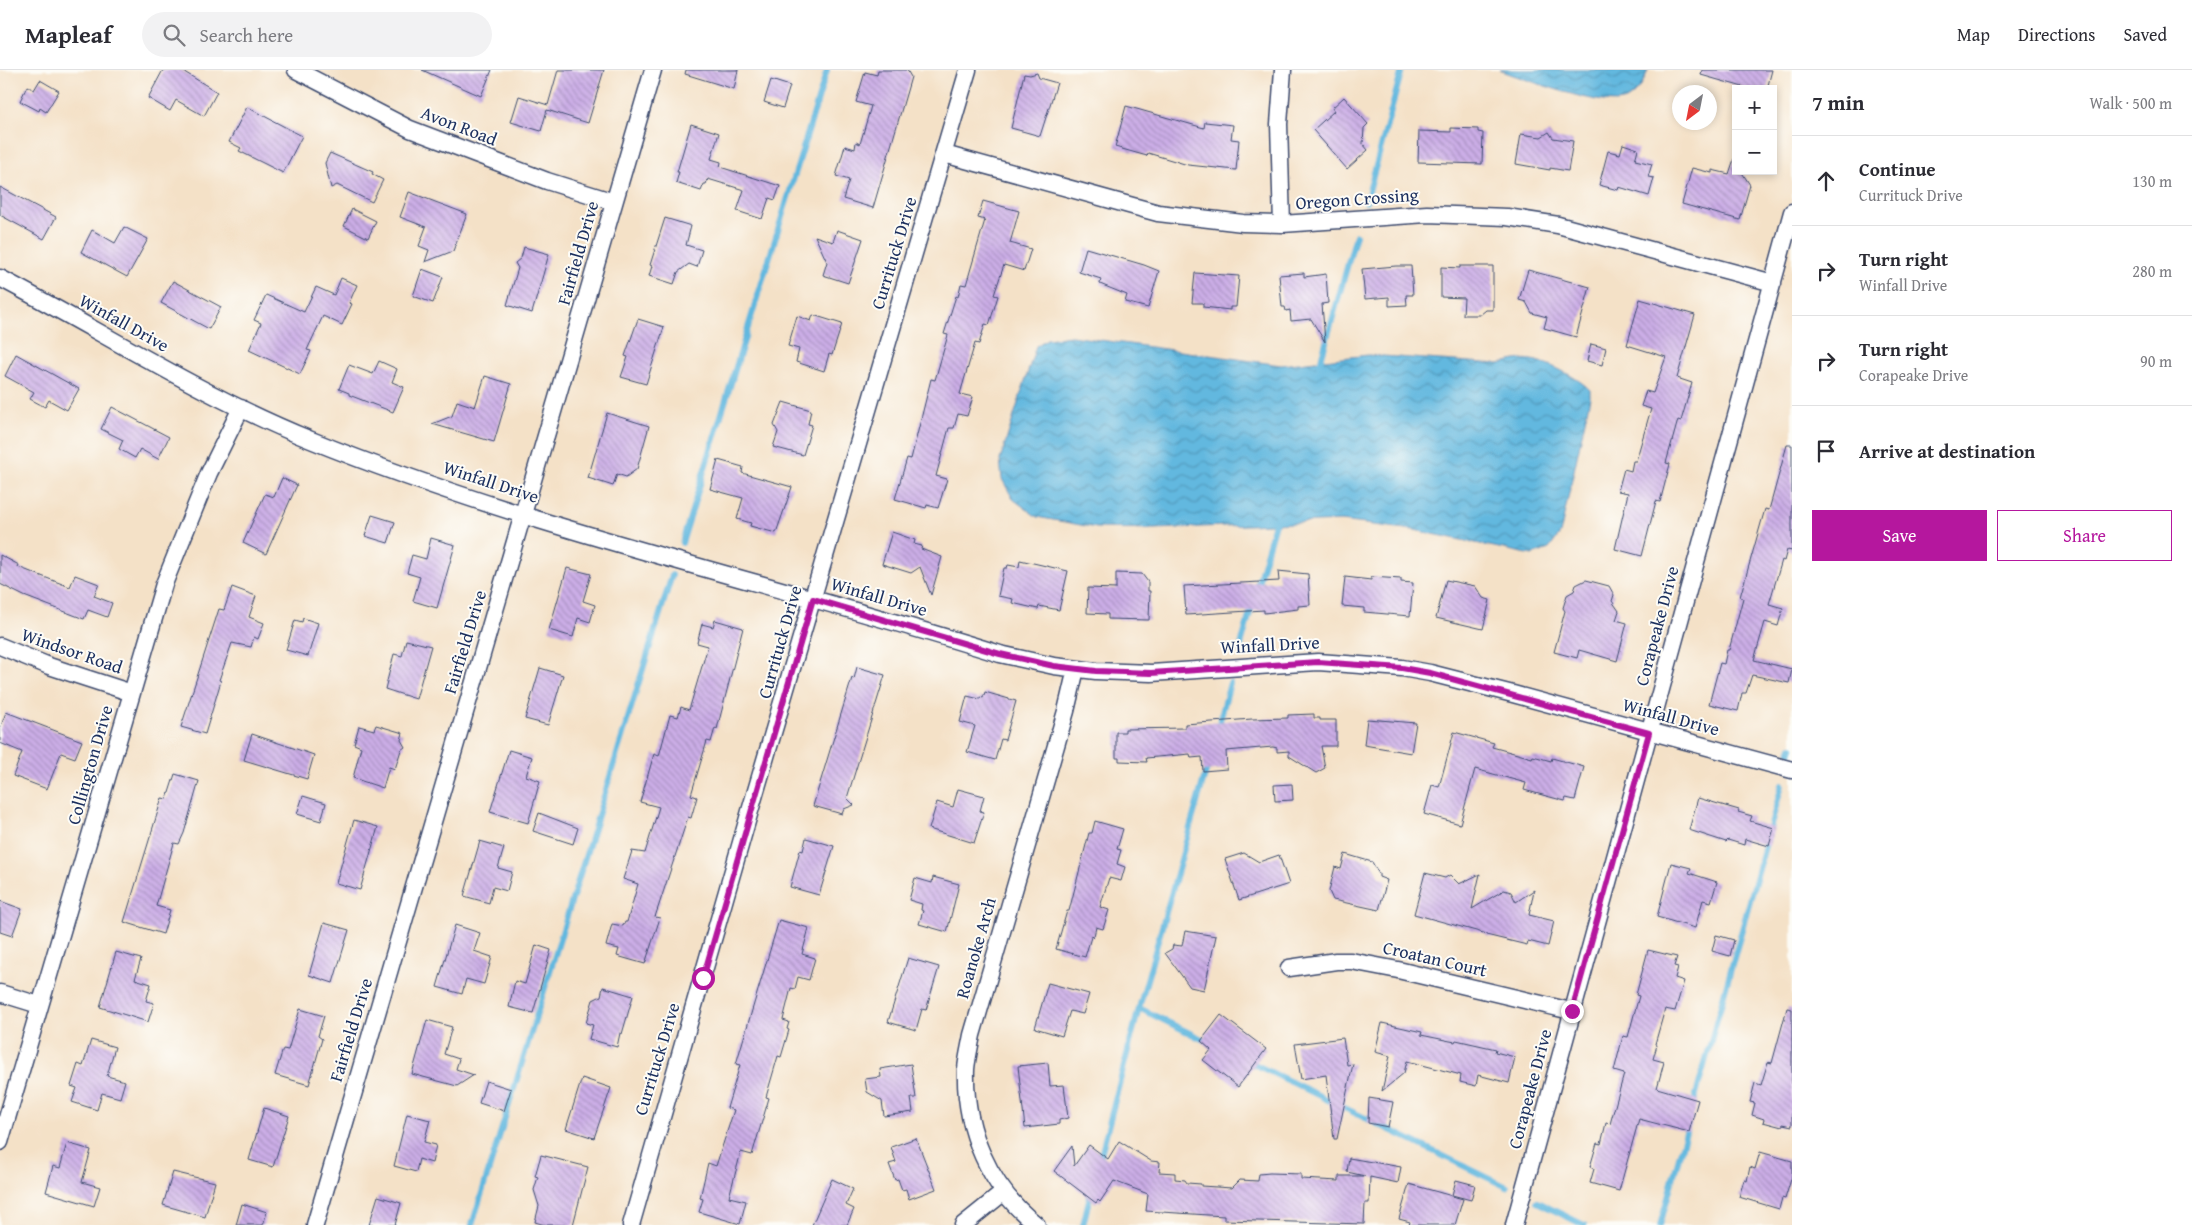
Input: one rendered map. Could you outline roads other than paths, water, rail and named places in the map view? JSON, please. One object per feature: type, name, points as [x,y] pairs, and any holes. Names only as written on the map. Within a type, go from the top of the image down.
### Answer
[{"type":"street","name":"Avon Road","points":[[296,70],[410,129],[547,182],[614,202]]},
{"type":"street","name":"Fairfield Drive","points":[[315,1225],[653,70]]},
{"type":"street","name":"Currituck Drive","points":[[631,1225],[968,70]]},
{"type":"street","points":[[1282,224],[1279,124],[1284,70]]},
{"type":"street","name":"Oregon Crossing","points":[[944,154],[1158,213],[1243,223],[1282,224],[1427,214],[1507,216],[1558,225],[1772,284]]},
{"type":"street","name":"Corapeake Drive","points":[[1514,1225],[1792,212]]},
{"type":"street","name":"Winfall Drive","points":[[0,278],[207,391],[308,439],[385,469],[524,514],[1000,654],[1054,666],[1151,673],[1318,662],[1402,668],[1430,673],[1504,692],[1649,733],[1792,770]]},
{"type":"street","name":"Collington Drive","points":[[0,1142],[164,584],[209,473],[242,408]]},
{"type":"street","name":"Windsor Road","points":[[0,646],[49,666],[132,692]]},
{"type":"street","name":"Roanoke Arch","points":[[1037,1225],[1004,1192],[980,1152],[971,1121],[966,1089],[966,1067],[972,1035],[1066,711],[1076,668]]},
{"type":"street","name":"Croatan Court","points":[[1289,968],[1336,961],[1351,961],[1398,970],[1572,1011]]},
{"type":"street","points":[[0,993],[39,1005]]},
{"type":"street","points":[[962,1225],[1004,1192]]},
{"type":"water","points":[[1499,70],[1648,70],[1634,94],[1626,100],[1615,102],[1601,101],[1564,92]]},
{"type":"water","points":[[1071,336],[1281,365],[1368,355],[1499,364],[1527,359],[1554,367],[1579,381],[1590,390],[1590,398],[1560,534],[1549,549],[1532,555],[1414,530],[1341,521],[1154,529],[1097,528],[1037,517],[1013,499],[1002,479],[1000,460],[1036,346],[1047,339]]},
{"type":"waterway","points":[[682,543],[827,70]]},
{"type":"waterway","points":[[1366,202],[1402,70]]},
{"type":"waterway","points":[[1319,367],[1356,235]]},
{"type":"waterway","points":[[1256,590],[1277,516]]},
{"type":"waterway","points":[[472,1225],[672,575]]},
{"type":"waterway","points":[[1240,649],[1253,602]]},
{"type":"waterway","points":[[1218,728],[1230,683]]},
{"type":"waterway","points":[[1790,753],[1792,747]]},
{"type":"waterway","points":[[1099,1162],[1139,1008],[1208,764]]},
{"type":"waterway","points":[[1693,1106],[1782,785]]},
{"type":"waterway","points":[[1139,1008],[1210,1043]]},
{"type":"waterway","points":[[1248,1061],[1507,1187]]},
{"type":"waterway","points":[[1660,1225],[1688,1125]]},
{"type":"waterway","points":[[1083,1225],[1091,1191]]},
{"type":"waterway","points":[[1537,1202],[1584,1225]]}]
